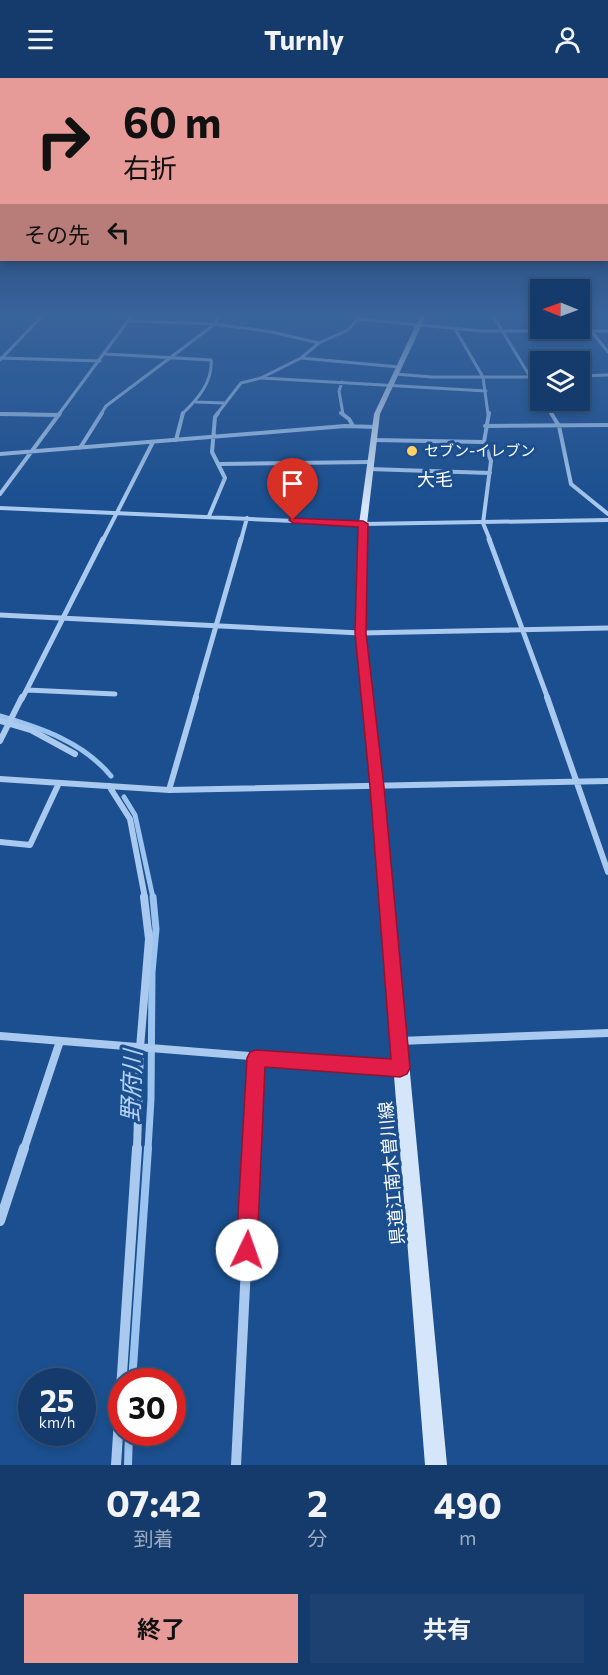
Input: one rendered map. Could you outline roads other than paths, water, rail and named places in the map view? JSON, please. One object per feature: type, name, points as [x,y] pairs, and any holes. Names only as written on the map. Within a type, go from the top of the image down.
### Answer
[{"type":"main road","name":"県道江南木曽川線","points":[[393,379],[377,414],[374,433],[363,524],[360,633],[377,787],[436,1465]]},
{"type":"street","points":[[0,494],[86,379]]},
{"type":"street","points":[[80,448],[106,405],[141,379]]},
{"type":"street","points":[[176,440],[182,414],[196,402],[208,379]]},
{"type":"street","points":[[209,516],[225,478],[212,452],[215,417],[241,383],[258,379]]},
{"type":"street","points":[[276,379],[342,382],[367,379]]},
{"type":"street","points":[[405,379],[433,389],[486,391]]},
{"type":"street","points":[[483,379],[489,412],[484,426],[484,442],[491,460],[483,522],[524,630],[608,872]]},
{"type":"street","points":[[342,382],[339,392],[341,413],[349,419],[353,426]]},
{"type":"street","points":[[196,402],[224,403]]},
{"type":"street","points":[[550,411],[559,426],[571,484],[608,514]]},
{"type":"street","points":[[0,414],[58,416]]},
{"type":"street","points":[[484,426],[608,425]]},
{"type":"street","points":[[0,454],[353,426],[374,433],[484,442]]},
{"type":"street","points":[[0,741],[153,442]]},
{"type":"street","points":[[220,464],[285,465],[307,460],[490,473]]},
{"type":"street","points":[[0,508],[363,524],[608,520]]},
{"type":"street","points":[[169,790],[247,518]]},
{"type":"street","points":[[0,615],[360,633],[608,628]]},
{"type":"street","points":[[27,690],[115,694]]},
{"type":"street","points":[[0,721],[52,740],[75,754]]},
{"type":"street","points":[[0,779],[169,790],[608,782]]},
{"type":"street","points":[[0,842],[30,845],[59,783]]},
{"type":"street","points":[[108,786],[130,819],[146,905],[148,939],[138,1137],[116,1465]]},
{"type":"street","points":[[398,1041],[608,1033]]},
{"type":"street","points":[[0,1036],[400,1068]]},
{"type":"street","points":[[0,1221],[60,1041]]},
{"type":"street","points":[[236,1465],[256,1058]]},
{"type":"waterway","name":"野府川","points":[[0,716],[46,731],[74,745],[100,764],[111,776]]},
{"type":"waterway","name":"野府川","points":[[124,797],[135,815],[153,898]]},
{"type":"waterway","name":"野府川","points":[[148,1149],[151,1099],[152,972],[156,929],[153,897]]},
{"type":"waterway","name":"野府川","points":[[133,1368],[148,1148]]},
{"type":"waterway","name":"野府川","points":[[128,1465],[129,1446]]},
{"type":"place","name":"セブン-イレブン","points":[[412,451]]},
{"type":"district","name":"大毛","points":[[435,480]]}]
